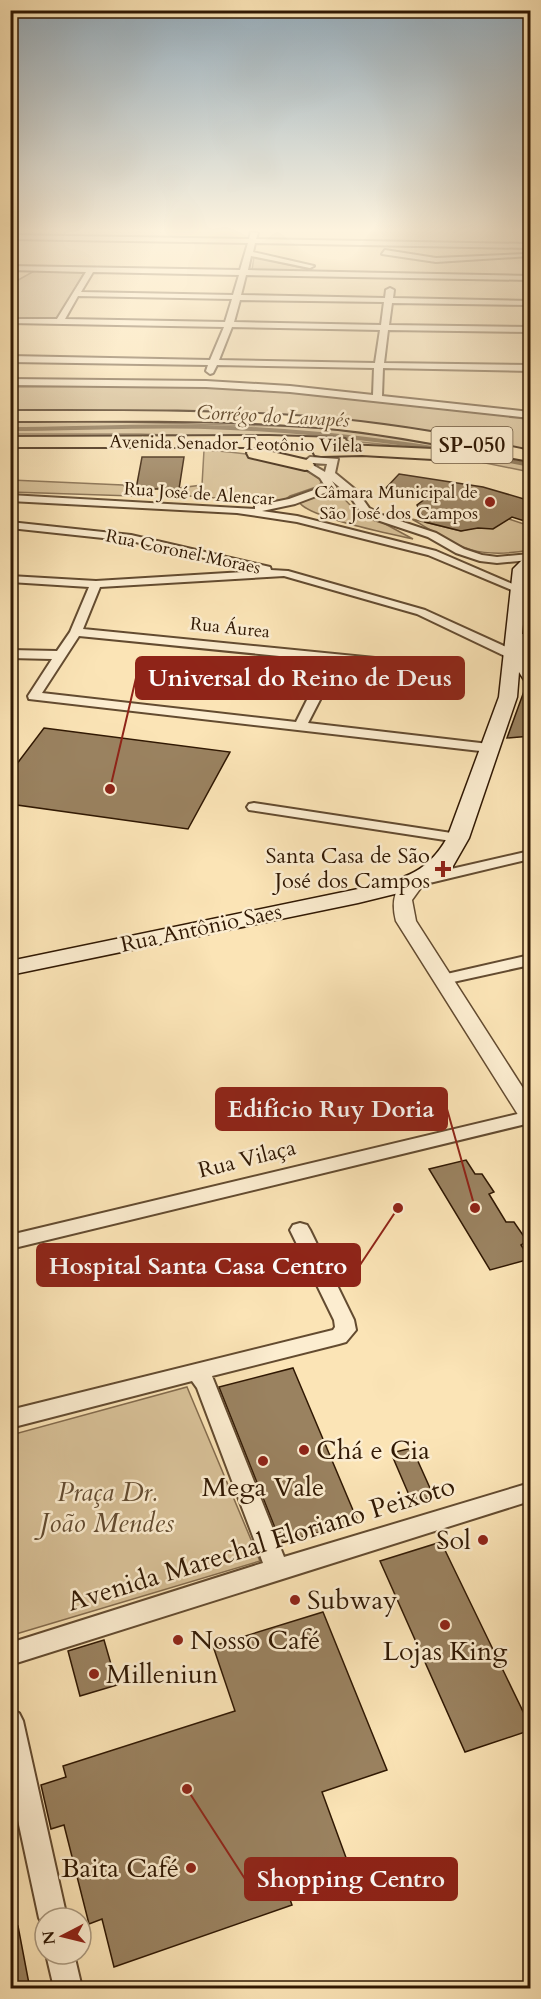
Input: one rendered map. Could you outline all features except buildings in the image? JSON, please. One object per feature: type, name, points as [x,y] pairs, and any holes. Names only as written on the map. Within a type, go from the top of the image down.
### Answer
[{"type":"highway","name":"Avenida Senador Teotônio Vilela","points":[[10,416],[166,416],[312,422],[414,434],[531,456]]},
{"type":"highway","name":"Avenida Senador Teotônio Vilela","points":[[10,442],[344,443],[433,454],[478,463]]},
{"type":"highway","points":[[58,442],[86,445],[292,452],[371,451],[433,454]]},
{"type":"highway","points":[[226,448],[272,456],[305,465]]},
{"type":"highway","points":[[334,461],[353,454],[371,451]]},
{"type":"main road","points":[[415,882],[445,861],[458,838],[508,697],[521,569],[531,559]]},
{"type":"main road","points":[[531,608],[525,661],[531,676]]},
{"type":"main road","points":[[508,697],[531,692]]},
{"type":"main road","name":"Rua Antônio Saes","points":[[10,968],[358,896],[415,882]]},
{"type":"street","points":[[206,384],[228,325]]},
{"type":"street","points":[[296,325],[531,330]]},
{"type":"street","points":[[377,399],[379,365],[386,327]]},
{"type":"street","points":[[10,359],[531,368]]},
{"type":"street","points":[[10,382],[206,384],[290,389],[531,415]]},
{"type":"street","points":[[237,510],[291,502],[331,487],[324,476],[305,465],[313,459],[334,461],[330,474],[353,494],[369,513],[432,536],[460,551],[490,560],[531,559]]},
{"type":"street","name":"Rua José de Alencar","points":[[10,498],[237,510],[297,519],[432,553],[518,589]]},
{"type":"street","points":[[291,502],[297,519]]},
{"type":"street","name":"Rua Coronel Moraes","points":[[10,525],[131,538],[284,573],[421,612],[511,654]]},
{"type":"street","points":[[432,553],[446,554],[460,551]]},
{"type":"street","points":[[10,579],[96,584],[284,573]]},
{"type":"street","points":[[96,584],[76,632],[34,696],[489,748]]},
{"type":"street","name":"Rua Áurea","points":[[76,632],[379,663],[374,687],[370,690],[321,687]]},
{"type":"street","points":[[10,654],[60,655]]},
{"type":"street","points":[[300,726],[321,687],[306,683],[318,655]]},
{"type":"street","points":[[254,807],[458,838]]},
{"type":"street","name":"Rua Antônio Saes","points":[[415,882],[531,855]]},
{"type":"street","points":[[415,882],[403,896],[400,904],[406,921],[531,1116]]},
{"type":"street","points":[[444,979],[531,960]]},
{"type":"street","name":"Rua Vilaça","points":[[10,1242],[531,1116]]},
{"type":"street","points":[[10,1419],[339,1336],[346,1330],[344,1320],[300,1230]]},
{"type":"street","points":[[193,1372],[199,1375],[206,1384],[277,1569]]},
{"type":"street","name":"Avenida Marechal Floriano Peixoto","points":[[10,1654],[277,1569],[531,1492]]},
{"type":"street","points":[[10,1721],[50,1906]]},
{"type":"street","points":[[63,1966],[68,1989]]},
{"type":"green space","points":[[206,385],[290,390],[530,416],[530,452],[311,422],[11,413],[10,387]]},
{"type":"green space","points":[[10,419],[307,427],[411,437],[530,460],[530,472],[401,446],[349,441],[140,434],[11,434]]},
{"type":"green space","points":[[204,450],[234,452],[281,461],[322,480],[319,486],[290,496],[280,503],[177,495],[179,488],[202,485]]},
{"type":"green space","points":[[11,480],[123,485],[132,496],[11,492]]},
{"type":"green space","points":[[334,488],[350,505],[413,539],[318,514],[299,502]]},
{"type":"green space","points":[[412,519],[461,531],[509,519],[530,526],[530,550],[495,553],[468,549]]},
{"type":"green space","name":"Praça Dr. João Mendes","points":[[187,1387],[260,1561],[16,1634],[10,1606],[11,1435]]},
{"type":"waterway","name":"Corrégo do Lavapés","points":[[10,429],[181,427],[287,431],[409,445],[530,465]]},
{"type":"place","name":"Câmara Municipal de São José dos Campos","points":[[490,502]]},
{"type":"place","name":"Universal do Reino de Deus","points":[[110,789]]},
{"type":"place","name":"Santa Casa de São José dos Campos","points":[[443,869]]},
{"type":"place","name":"Hospital Santa Casa Centro","points":[[398,1208]]},
{"type":"place","name":"Edifício Ruy Doria","points":[[475,1208]]},
{"type":"place","name":"Chá e Cia","points":[[304,1450]]},
{"type":"place","name":"Mega Vale","points":[[263,1461]]},
{"type":"place","name":"Sol","points":[[483,1540]]},
{"type":"place","name":"Subway","points":[[295,1600]]},
{"type":"place","name":"Lojas King","points":[[445,1625]]},
{"type":"place","name":"Nosso Café","points":[[178,1640]]},
{"type":"place","name":"Milleniun","points":[[94,1674]]},
{"type":"place","name":"Shopping Centro","points":[[187,1789]]},
{"type":"place","name":"Baita Café","points":[[191,1868]]}]
